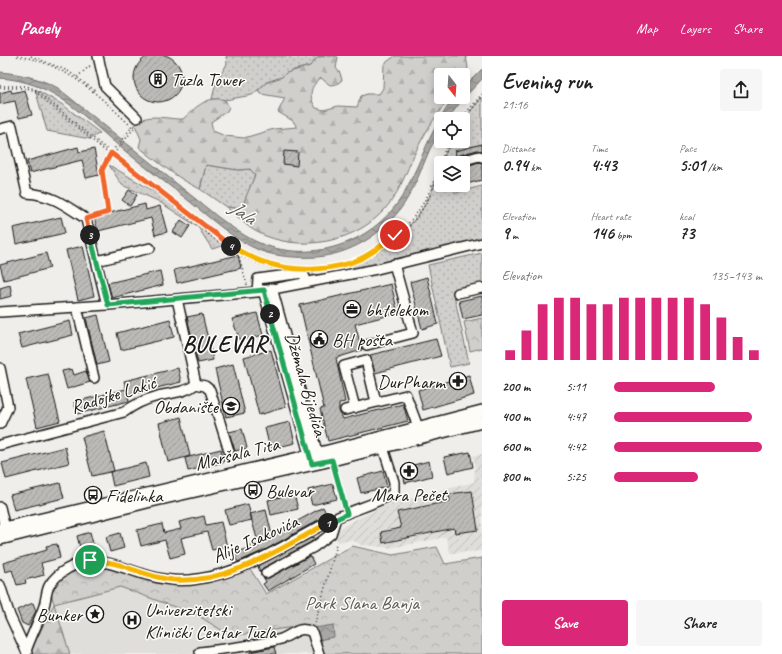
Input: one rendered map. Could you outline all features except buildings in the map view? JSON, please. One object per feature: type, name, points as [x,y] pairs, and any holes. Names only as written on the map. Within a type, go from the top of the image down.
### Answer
[{"type":"main road","name":"Maršala Tita","points":[[314,458],[332,460],[418,427],[482,411]]},
{"type":"main road","name":"Maršala Tita","points":[[3,533],[147,502],[381,442],[482,422]]},
{"type":"street","points":[[96,59],[105,86],[137,118]]},
{"type":"street","points":[[0,129],[12,126],[27,193],[42,194],[57,201],[86,219],[108,305]]},
{"type":"street","points":[[470,158],[478,156],[482,157]]},
{"type":"street","points":[[0,312],[108,305],[260,290],[394,264],[482,243]]},
{"type":"street","points":[[96,261],[150,248]]},
{"type":"street","points":[[367,345],[413,333],[394,264]]},
{"type":"street","points":[[260,290],[258,279],[302,273],[307,282]]},
{"type":"street","points":[[458,293],[482,288]]},
{"type":"street","name":"Džemala Bijedića","points":[[260,290],[314,458]]},
{"type":"street","points":[[177,298],[196,384],[205,386],[210,390],[229,450]]},
{"type":"street","points":[[77,307],[94,378]]},
{"type":"street","points":[[355,408],[344,366],[366,360],[376,402]]},
{"type":"street","points":[[0,368],[8,407],[0,424]]},
{"type":"street","name":"Radojke Lakić","points":[[0,444],[124,412],[145,400],[188,391],[196,384]]},
{"type":"street","points":[[345,410],[406,395],[418,427]]},
{"type":"street","name":"Alije Isakovića","points":[[27,652],[44,607],[49,586],[60,574],[73,566],[90,560],[109,562],[151,576],[173,580],[197,580],[220,575],[256,561],[336,518],[381,500],[394,492],[394,482],[381,442]]},
{"type":"street","points":[[0,507],[3,533]]},
{"type":"street","points":[[266,573],[314,547],[331,534],[336,518]]},
{"type":"street","points":[[0,585],[10,616],[27,652]]},
{"type":"street","points":[[201,654],[200,652],[280,639],[297,630],[303,629],[312,632],[319,654]]},
{"type":"path","points":[[16,56],[44,63],[77,77]]},
{"type":"path","points":[[31,56],[45,60],[77,77],[98,94],[132,127],[111,154],[102,170],[108,212],[86,219]]},
{"type":"path","points":[[77,77],[96,59]]},
{"type":"path","points":[[0,87],[27,88],[35,91],[111,154],[217,240],[267,266],[281,268],[268,264],[230,246],[111,154]]},
{"type":"path","points":[[468,112],[482,94]]},
{"type":"path","points":[[468,112],[482,97]]},
{"type":"path","points":[[434,179],[425,201],[405,227],[382,246],[359,260],[334,267],[306,269],[334,269],[360,262],[397,237],[411,224],[427,202],[434,186]]},
{"type":"path","points":[[238,252],[260,290]]},
{"type":"path","points":[[332,460],[347,514]]},
{"type":"path","points":[[312,632],[336,548],[331,534]]},
{"type":"shaded area","points":[[482,454],[482,551],[450,553],[446,537],[391,548],[361,545],[352,540],[338,542],[335,533],[343,526],[385,505],[474,482],[475,464],[473,456]]},
{"type":"shaded area","name":"Univerzitetski Klinički Centar Tuzla","points":[[120,587],[197,615],[231,636],[308,625],[319,654],[70,654],[54,604]]},
{"type":"green space","points":[[226,56],[330,56],[318,57],[310,66],[294,70],[282,77],[267,82],[252,95],[225,100],[212,99],[216,82],[227,64]]},
{"type":"green space","points":[[395,56],[466,56],[468,68],[434,68],[434,104],[445,104],[439,112],[434,112],[434,120],[421,141],[397,192],[389,204],[377,217],[362,228],[346,236],[328,241],[310,243],[274,239],[249,227],[226,207],[243,209],[243,204],[255,175],[250,169],[238,170],[206,165],[200,189],[176,175],[139,147],[141,139],[135,125],[140,121],[151,117],[183,119],[202,104],[213,99],[225,100],[229,107],[227,111],[211,122],[213,131],[225,136],[244,138],[274,129],[297,127],[293,121],[278,112],[285,98],[261,94],[258,90],[267,82],[282,77],[286,73],[310,66],[318,57],[338,57],[336,68],[340,73],[342,80],[337,84],[330,85],[321,78],[314,84],[311,92],[313,104],[316,108],[324,110],[338,106],[357,107],[361,96],[367,94],[379,94],[383,88],[384,64]]},
{"type":"green space","points":[[35,89],[63,105],[100,133],[90,139],[47,131]]},
{"type":"green space","points":[[482,97],[482,144],[470,147],[470,112]]},
{"type":"green space","points":[[448,148],[467,148],[455,151],[456,156],[444,156]]},
{"type":"green space","points":[[109,165],[176,204],[230,244],[212,249],[198,227],[158,201],[122,185]]},
{"type":"green space","points":[[206,165],[238,170],[250,169],[255,174],[243,209],[226,207],[200,189]]},
{"type":"green space","points":[[434,184],[434,192],[455,193],[470,192],[470,189],[482,186],[482,238],[381,263],[307,278],[306,270],[333,269],[347,266],[360,262],[380,251],[398,237],[415,220],[427,201]]},
{"type":"green space","points":[[482,253],[482,283],[453,290],[469,363],[450,367],[428,265]]},
{"type":"green space","points":[[482,318],[482,348],[470,351],[464,322]]},
{"type":"green space","name":"Park Slana Banja","points":[[352,546],[393,555],[437,547],[445,564],[482,558],[482,654],[322,654],[321,636],[308,625],[231,636],[197,615],[120,587],[54,604],[49,586],[81,562],[173,580],[247,564],[266,594]]},
{"type":"green space","points":[[54,604],[70,654],[29,654]]},
{"type":"water","points":[[482,69],[482,79],[470,92],[470,81]]},
{"type":"water","points":[[0,72],[30,77],[58,88],[218,217],[250,239],[282,250],[322,250],[342,244],[360,236],[377,224],[392,210],[404,193],[434,130],[434,142],[404,204],[391,220],[375,234],[348,250],[338,253],[317,257],[288,257],[261,251],[241,241],[214,222],[62,99],[34,85],[0,78]]},
{"type":"water","points":[[450,104],[459,104],[453,112],[444,112]]},
{"type":"water","points":[[333,625],[334,637],[318,640],[315,628]]},
{"type":"place","name":"Tuzla Tower","points":[[158,79]]},
{"type":"place","name":"bhtelekom","points":[[352,309]]},
{"type":"place","name":"BH pošta","points":[[319,339]]},
{"type":"place","name":"DurPharm","points":[[458,381]]},
{"type":"place","name":"Obdanište","points":[[231,406]]},
{"type":"place","name":"Mara Pečet","points":[[409,471]]},
{"type":"place","name":"Bulevar","points":[[253,490]]},
{"type":"place","name":"Fidelinka","points":[[93,495]]},
{"type":"place","name":"Bunker","points":[[95,614]]},
{"type":"place","name":"Univerzitetski Klinički Centar Tuzla","points":[[132,620]]},
{"type":"district","name":"BULEVAR","points":[[225,344]]},
{"type":"route","points":[[90,560],[109,562],[151,576],[173,580],[197,580],[220,575],[256,561],[336,518],[347,514],[336,469],[332,460],[312,464],[264,290],[257,292],[108,305],[86,219],[108,212],[102,170],[109,155],[111,153],[230,246],[268,264],[281,267],[334,267],[359,260],[382,246],[395,235]]},
{"type":"water label","name":"Jala","points":[[243,212]]}]
